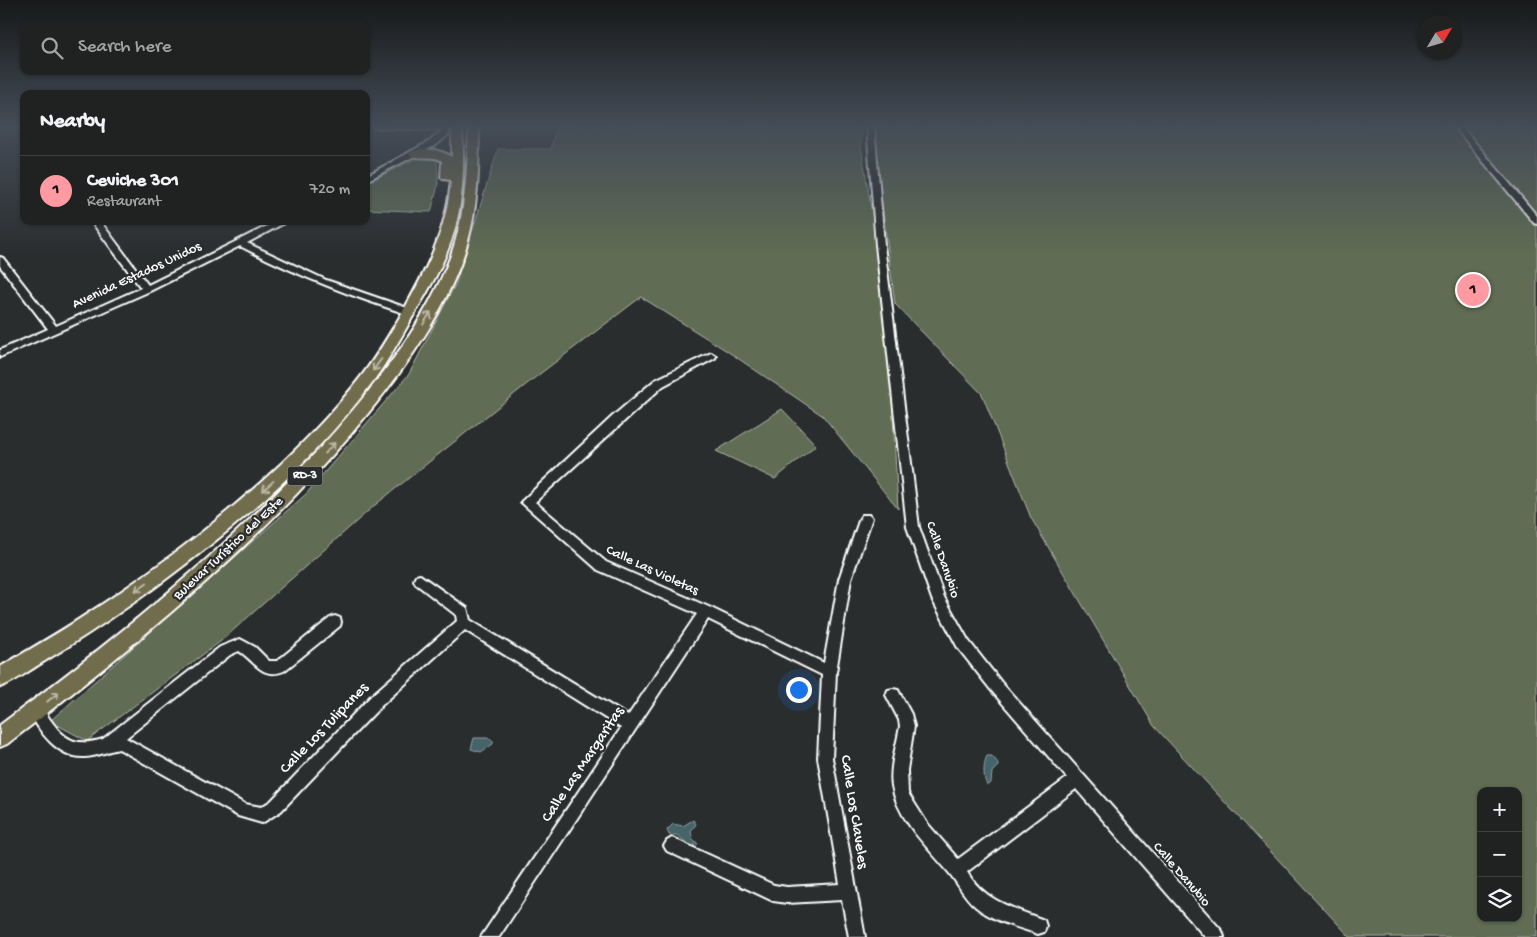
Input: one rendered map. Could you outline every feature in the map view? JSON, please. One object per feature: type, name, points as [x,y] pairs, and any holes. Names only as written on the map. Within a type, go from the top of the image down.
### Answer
[{"type":"highway","points":[[427,281],[428,262],[444,221],[447,170]]},
{"type":"highway","name":"Bulevar Turístico del Este","points":[[0,678],[104,613],[168,567],[267,486],[356,393],[384,356],[427,281],[451,220],[457,170]]},
{"type":"highway","name":"Bulevar Turístico del Este","points":[[0,737],[129,639],[188,590],[250,532],[337,440],[390,374],[433,308],[458,254],[470,209],[472,170]]},
{"type":"street","points":[[370,177],[384,170]]},
{"type":"street","name":"Calle Danubio","points":[[874,170],[880,245],[913,527],[938,599],[963,644],[996,686],[1216,937]]},
{"type":"street","points":[[1494,170],[1537,221]]},
{"type":"street","points":[[98,225],[147,289]]},
{"type":"street","name":"Avenida Estados Unidos","points":[[0,354],[147,289],[276,225]]},
{"type":"street","points":[[241,243],[278,263],[312,278],[410,312]]},
{"type":"street","points":[[0,260],[54,330]]},
{"type":"street","name":"Calle Las Violetas","points":[[711,356],[659,383],[527,502],[602,566],[706,612],[829,672]]},
{"type":"street","name":"Calle Los Claveles","points":[[857,937],[825,758],[829,672],[845,579],[866,518]]},
{"type":"street","points":[[420,580],[462,612],[464,623],[631,726]]},
{"type":"street","name":"Calle Las Margaritas","points":[[490,937],[706,612]]},
{"type":"street","points":[[107,744],[225,651],[240,645],[250,651],[266,666],[278,667],[335,622]]},
{"type":"street","name":"Calle Los Tulipanes","points":[[36,710],[58,742],[74,750],[93,749],[120,742],[243,811],[262,815],[276,806],[377,700],[464,623]]},
{"type":"street","points":[[893,695],[906,719],[907,726],[898,784],[901,798],[908,811],[957,870],[963,882],[985,905],[1002,914],[1038,926]]},
{"type":"street","points":[[957,870],[1077,779]]},
{"type":"street","points":[[672,846],[773,893],[786,895],[849,892]]},
{"type":"green space","points":[[393,170],[437,170],[438,185],[431,212],[370,209],[370,181]]},
{"type":"green space","points":[[492,170],[865,170],[887,306],[898,509],[823,416],[727,351],[641,297],[537,376],[375,505],[221,641],[87,741],[50,721],[306,494],[409,374],[456,283]]},
{"type":"green space","points":[[878,170],[1537,170],[1537,937],[1350,937],[1154,726],[1031,518],[982,394],[895,304]]},
{"type":"green space","points":[[782,409],[816,445],[775,479],[716,451]]},
{"type":"water","points":[[474,738],[488,738],[493,741],[493,744],[481,752],[471,749]]},
{"type":"water","points":[[987,756],[992,756],[998,763],[998,766],[992,772],[991,783],[987,785],[984,771]]},
{"type":"water","points":[[693,820],[696,824],[691,831],[692,838],[698,844],[691,846],[677,835],[669,835],[667,830],[673,824],[683,826]]},
{"type":"place","name":"Ceviche 301","points":[[1473,290]]}]
